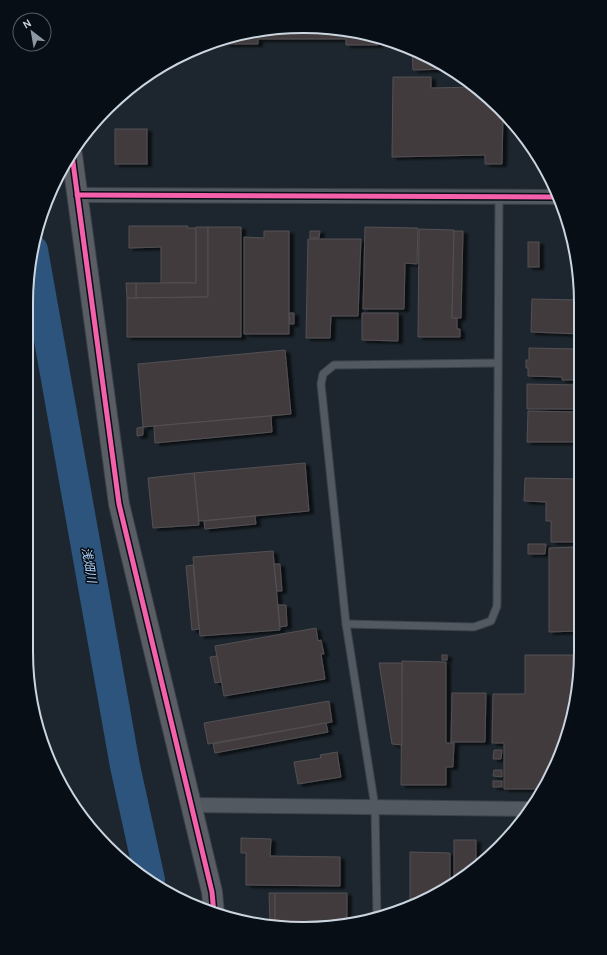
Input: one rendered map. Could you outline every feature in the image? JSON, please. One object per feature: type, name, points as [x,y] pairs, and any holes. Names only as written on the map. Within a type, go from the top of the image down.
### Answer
[{"type":"street","points":[[73,162],[119,504],[212,892],[213,906]]},
{"type":"street","points":[[77,195],[551,196]]},
{"type":"street","points":[[191,805],[523,809]]},
{"type":"lane","points":[[346,624],[474,627],[491,621],[497,606],[499,196]]},
{"type":"lane","points":[[377,912],[375,807],[346,624],[321,384],[323,374],[334,365],[498,363]]},
{"type":"building","points":[[304,33],[339,35],[374,42],[378,43],[378,45],[346,45],[346,39],[258,39],[258,44],[227,44],[268,35]]},
{"type":"building","points":[[412,56],[439,69],[413,70]]},
{"type":"building","points":[[393,77],[431,77],[431,88],[466,87],[482,100],[503,121],[502,164],[485,164],[485,155],[392,157]]},
{"type":"building","points":[[115,129],[147,129],[147,164],[115,164]]},
{"type":"building","points":[[129,226],[188,226],[187,228],[196,228],[196,283],[161,283],[161,247],[129,248]]},
{"type":"building","points":[[196,227],[208,227],[208,297],[136,298],[136,283],[196,283]]},
{"type":"building","points":[[208,227],[241,227],[241,337],[127,337],[127,298],[208,297]]},
{"type":"building","points":[[365,227],[418,228],[417,264],[405,263],[404,309],[363,309]]},
{"type":"building","points":[[419,229],[454,230],[452,318],[457,318],[457,329],[460,329],[460,337],[418,337]]},
{"type":"building","points":[[264,231],[289,231],[289,334],[244,334],[244,237],[264,238]]},
{"type":"building","points":[[310,231],[320,231],[319,238],[310,238]]},
{"type":"building","points":[[454,231],[463,231],[461,318],[452,318]]},
{"type":"building","points":[[308,239],[361,239],[358,316],[331,316],[330,338],[306,338]]},
{"type":"building","points":[[528,242],[539,242],[539,267],[528,267]]},
{"type":"building","points":[[126,283],[136,283],[136,298],[127,298]]},
{"type":"building","points":[[532,299],[574,300],[574,334],[531,332]]},
{"type":"building","points":[[289,313],[294,313],[294,324],[290,324]]},
{"type":"building","points":[[362,313],[398,313],[398,341],[362,340]]},
{"type":"building","points":[[529,348],[574,349],[574,380],[562,380],[562,377],[528,376],[526,360],[529,360]]},
{"type":"building","points":[[285,350],[291,414],[143,427],[138,364]]},
{"type":"building","points":[[527,384],[574,385],[574,409],[527,409]]},
{"type":"building","points":[[528,411],[574,412],[574,442],[527,442]]},
{"type":"building","points":[[271,416],[272,432],[155,443],[154,426]]},
{"type":"building","points":[[143,427],[143,435],[137,436],[137,428]]},
{"type":"building","points":[[305,463],[309,511],[199,521],[194,473]]},
{"type":"building","points":[[194,473],[199,525],[153,528],[148,478]]},
{"type":"building","points":[[525,478],[574,479],[574,542],[551,542],[551,521],[546,521],[546,502],[524,501]]},
{"type":"building","points":[[255,516],[256,524],[205,529],[204,521]]},
{"type":"building","points":[[528,544],[546,544],[545,554],[528,554]]},
{"type":"building","points":[[574,547],[574,631],[549,632],[549,548]]},
{"type":"building","points":[[273,551],[280,630],[200,636],[193,557]]},
{"type":"building","points":[[274,564],[280,564],[282,591],[277,591]]},
{"type":"building","points":[[193,565],[199,629],[192,630],[186,566]]},
{"type":"building","points":[[278,605],[286,605],[287,626],[280,627]]},
{"type":"building","points":[[316,628],[318,641],[321,640],[324,654],[321,654],[325,679],[224,696],[215,646]]},
{"type":"building","points":[[442,655],[447,655],[447,660],[442,660]]},
{"type":"building","points":[[525,655],[574,655],[572,687],[565,722],[553,755],[538,787],[537,789],[504,789],[504,743],[492,743],[493,694],[525,694]]},
{"type":"building","points":[[217,656],[221,682],[215,683],[210,657]]},
{"type":"building","points":[[402,661],[446,662],[446,743],[454,743],[453,767],[446,767],[446,785],[401,785]]},
{"type":"building","points":[[379,663],[402,663],[402,745],[392,744]]},
{"type":"building","points":[[452,693],[486,693],[485,742],[451,742]]},
{"type":"building","points":[[329,701],[332,722],[208,744],[204,723]]},
{"type":"building","points":[[326,723],[328,732],[215,753],[213,744]]},
{"type":"building","points":[[494,750],[502,750],[501,759],[493,759]]},
{"type":"building","points":[[337,752],[341,777],[298,784],[294,762],[321,758],[320,755]]},
{"type":"building","points":[[494,770],[502,770],[502,777],[493,776]]},
{"type":"building","points":[[493,781],[502,781],[502,787],[493,787]]},
{"type":"building","points":[[241,838],[271,839],[270,856],[340,857],[340,886],[246,885],[246,853],[241,853]]},
{"type":"building","points":[[454,840],[476,840],[476,860],[454,876]]},
{"type":"building","points":[[410,852],[450,853],[450,879],[439,886],[410,900]]},
{"type":"building","points":[[269,893],[275,893],[275,920],[270,920]]},
{"type":"building","points":[[275,893],[347,893],[347,919],[304,922],[275,920]]},
{"type":"waterway","name":"浅畑川","points":[[36,265],[125,766],[148,873]]},
{"type":"cycle path","points":[[73,162],[119,504],[212,892],[213,906]]},
{"type":"cycle path","points":[[77,195],[552,197]]}]
